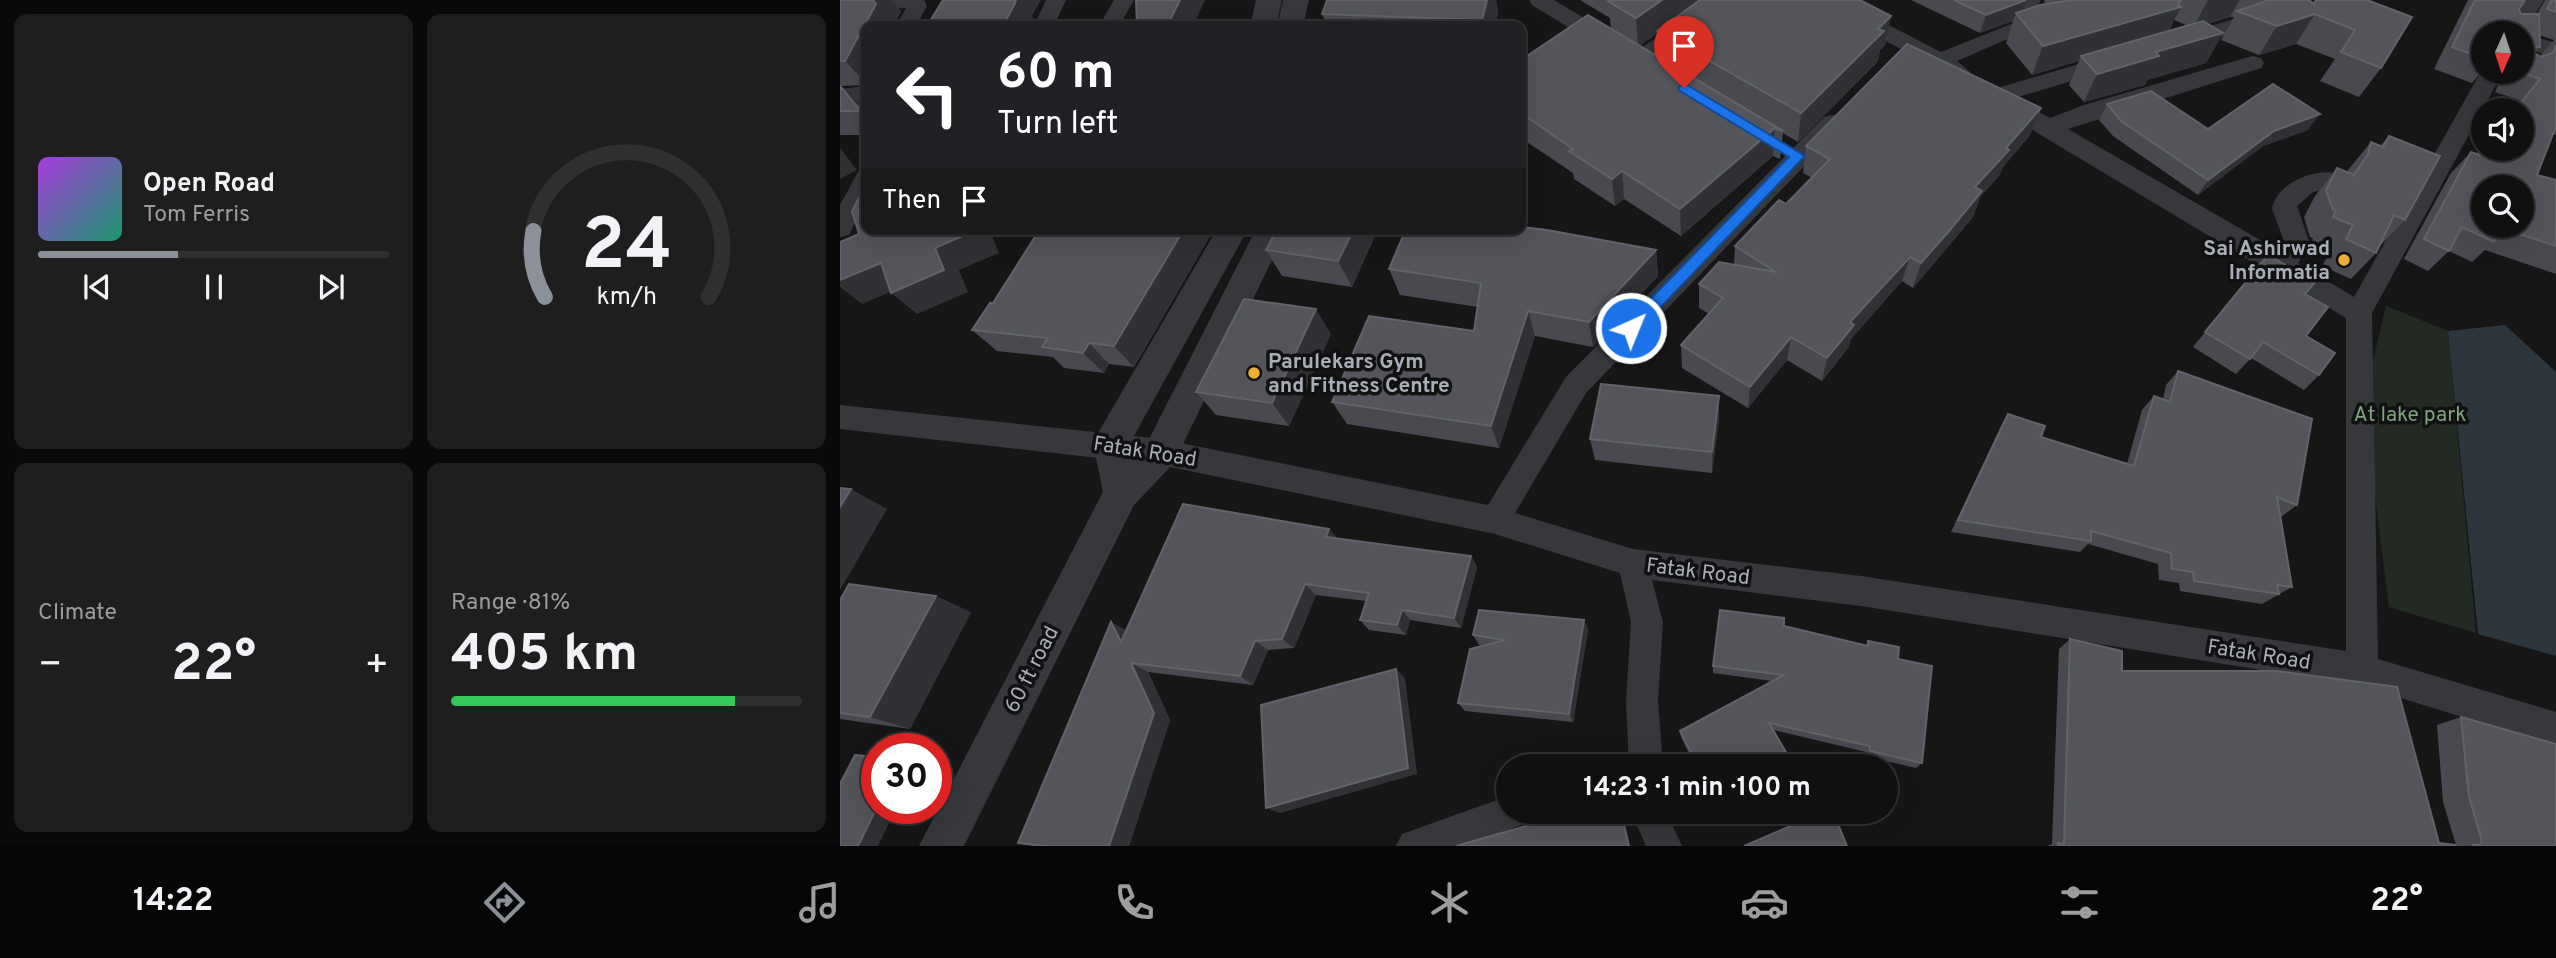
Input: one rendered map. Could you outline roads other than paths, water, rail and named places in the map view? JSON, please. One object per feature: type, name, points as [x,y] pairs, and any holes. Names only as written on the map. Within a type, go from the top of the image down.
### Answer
[{"type":"street","points":[[1046,21],[1056,0]]},
{"type":"street","points":[[1112,21],[1125,0]]},
{"type":"street","points":[[1264,21],[1269,0]]},
{"type":"street","points":[[1291,21],[1296,0]]},
{"type":"street","points":[[1539,0],[1661,74]]},
{"type":"street","points":[[1639,60],[1725,0]]},
{"type":"street","points":[[1946,65],[2011,46],[2090,12],[2094,6],[2092,0]]},
{"type":"street","points":[[2528,21],[2534,0]]},
{"type":"street","points":[[840,4],[914,1],[917,6],[909,21]]},
{"type":"street","points":[[1833,2],[1911,44],[2359,313]]},
{"type":"street","points":[[2021,3],[2044,30]]},
{"type":"street","points":[[2162,47],[2238,25]]},
{"type":"street","points":[[1892,63],[1911,44]]},
{"type":"street","points":[[2534,46],[2556,51]]},
{"type":"street","points":[[1995,96],[2124,58]]},
{"type":"street","points":[[2047,128],[2092,111],[2253,63]]},
{"type":"street","points":[[2400,717],[2376,674],[2359,313],[2485,84]]},
{"type":"street","points":[[840,97],[861,95]]},
{"type":"street","points":[[1496,520],[1576,386],[1845,110]]},
{"type":"street","points":[[1775,143],[1798,156]]},
{"type":"street","points":[[2283,266],[2297,241],[2284,209],[2285,202],[2306,185],[2331,180]]},
{"type":"street","points":[[840,228],[861,188]]},
{"type":"street","points":[[1121,493],[1111,444],[1230,235]]},
{"type":"street","name":"60 ft road","points":[[941,846],[1121,493],[1161,452],[1269,235]]},
{"type":"street","name":"Fatak Road","points":[[840,417],[1111,444],[1161,452],[1496,520],[1633,563],[1861,590],[2376,674],[2556,729]]},
{"type":"street","points":[[1633,563],[1647,622],[1642,701],[1644,754]]},
{"type":"street","points":[[1414,846],[1496,818]]},
{"type":"street","points":[[1654,824],[1664,846]]},
{"type":"place","name":"Sai Ashirwad Informatia","points":[[2344,260]]},
{"type":"place","name":"Parulekars Gym and Fitness Centre","points":[[1254,373]]},
{"type":"park label","name":"At lake park","points":[[2410,414]]}]
